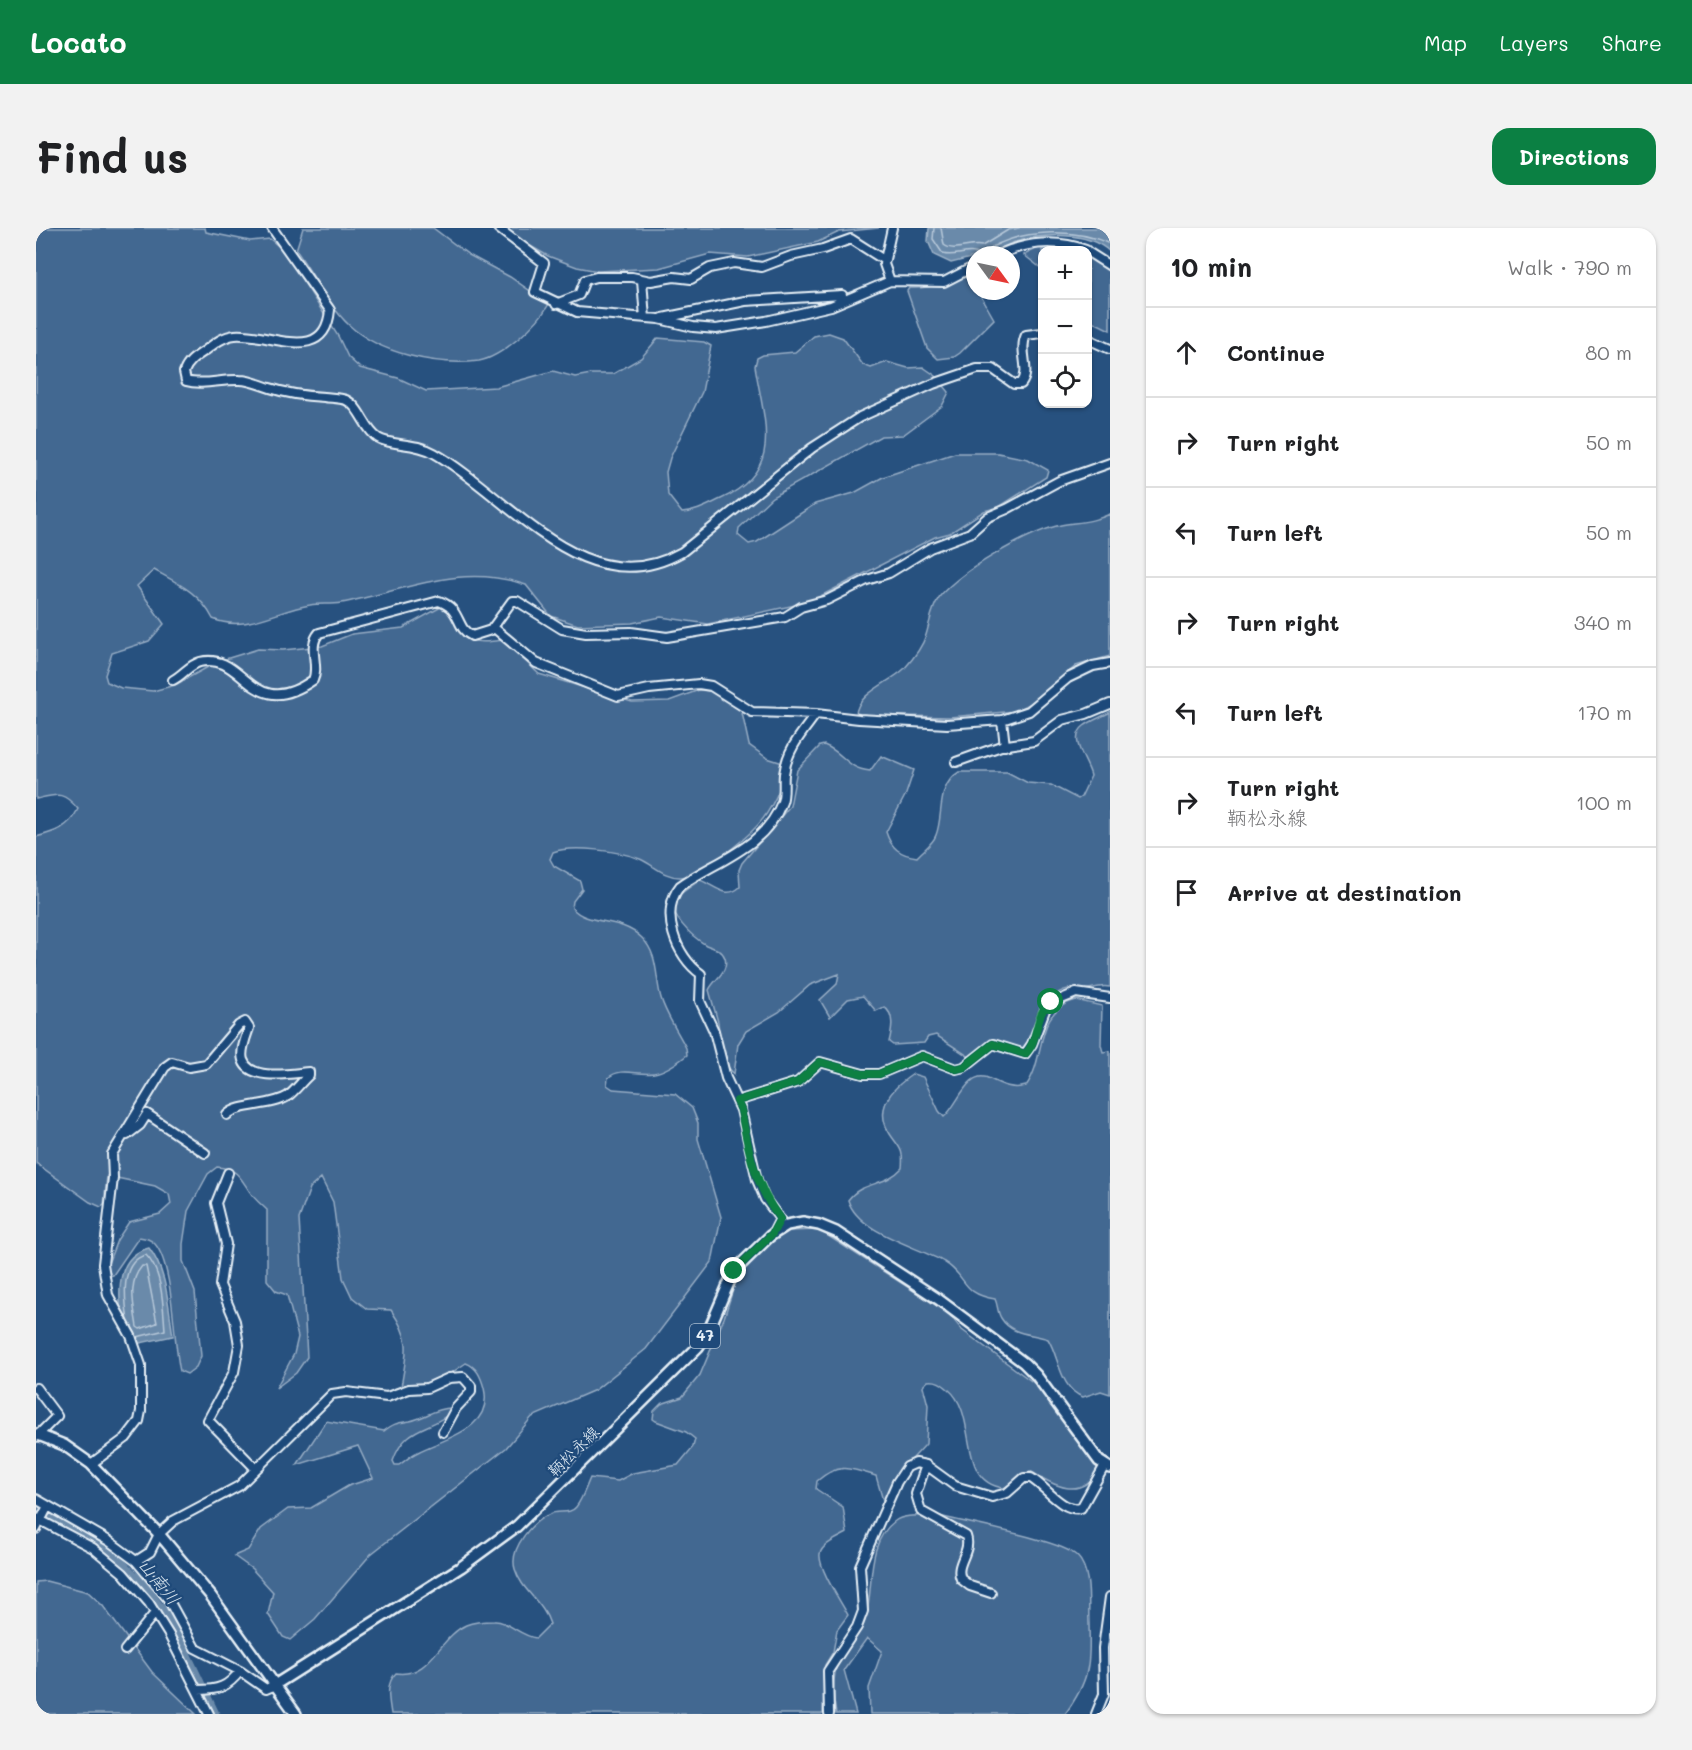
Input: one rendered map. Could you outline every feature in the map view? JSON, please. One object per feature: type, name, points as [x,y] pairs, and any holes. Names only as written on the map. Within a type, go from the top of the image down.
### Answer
[{"type":"main road","name":"鞆松永線","points":[[273,1686],[461,1567],[517,1526],[698,1347],[708,1332],[734,1271],[772,1234],[787,1225],[802,1222],[819,1225],[836,1232],[938,1299],[1036,1375],[1099,1461],[1107,1467]]},
{"type":"main road","points":[[37,1435],[64,1446],[91,1464],[159,1534],[211,1596],[273,1686],[296,1714]]},
{"type":"street","points":[[272,228],[330,310],[328,326],[322,336],[311,341],[280,341],[244,335],[226,337],[190,361],[184,372],[186,381],[196,384],[243,380],[296,395],[345,400],[352,405],[377,438],[384,442],[409,443],[434,453],[461,470],[549,540],[584,558],[618,566],[645,567],[682,552],[830,436],[880,407],[933,384],[977,369],[993,369],[1014,384],[1021,384],[1026,374],[1023,355],[1024,340],[1026,335],[1038,334]]},
{"type":"street","points":[[498,228],[542,260],[544,263],[534,291],[556,304],[591,315],[659,319],[693,327],[735,327],[831,306],[890,281],[944,282],[966,271]]},
{"type":"street","points":[[890,281],[884,260],[892,228]]},
{"type":"street","points":[[556,304],[579,295],[583,283],[589,278],[632,277],[642,280],[674,277],[694,279],[704,270],[734,263],[762,267],[851,239],[884,260]]},
{"type":"street","points":[[1020,249],[1041,243],[1071,246]]},
{"type":"street","points":[[1092,254],[1110,266]]},
{"type":"street","points":[[642,280],[645,318]]},
{"type":"street","points":[[659,319],[745,301],[842,295]]},
{"type":"street","points":[[1092,341],[1110,349]]},
{"type":"street","points":[[173,680],[198,663],[212,661],[228,667],[264,693],[280,695],[313,680],[316,669],[314,642],[319,633],[440,601],[453,608],[467,633],[482,634],[493,627],[512,601],[517,601],[562,629],[586,633],[631,632],[667,637],[785,617],[801,607],[827,600],[867,580],[889,573],[930,549],[970,533],[988,517],[1059,481],[1110,463]]},
{"type":"street","points":[[493,627],[536,663],[618,696],[649,689],[699,684],[711,686],[752,712],[816,714],[947,724],[1002,720],[1029,711],[1068,678],[1093,666],[1110,663]]},
{"type":"street","points":[[956,762],[1005,746],[1034,741],[1062,720],[1110,704]]},
{"type":"street","points":[[772,1234],[780,1219],[765,1199],[757,1180],[741,1110],[726,1078],[714,1031],[700,1001],[701,974],[690,966],[679,949],[672,924],[674,893],[689,879],[736,854],[761,832],[782,801],[784,772],[794,742],[816,714]]},
{"type":"street","points":[[1002,720],[1005,746]]},
{"type":"street","points":[[737,1101],[798,1082],[820,1062],[863,1074],[879,1074],[922,1056],[952,1068],[964,1067],[993,1044],[1025,1054],[1032,1044],[1047,1005],[1076,993],[1110,998]]},
{"type":"street","points":[[91,1464],[126,1438],[139,1421],[141,1411],[143,1378],[137,1349],[113,1308],[103,1275],[113,1179],[112,1154],[165,1067],[172,1062],[189,1067],[206,1064],[239,1025],[245,1022],[249,1028],[243,1048],[242,1059],[245,1065],[268,1074],[290,1076],[309,1072],[309,1075],[288,1095],[256,1107],[231,1111],[227,1115]]},
{"type":"street","points":[[118,1141],[140,1125],[147,1114],[205,1153]]},
{"type":"street","points":[[228,1173],[216,1203],[225,1236],[220,1285],[236,1321],[239,1345],[234,1372],[208,1420],[255,1468]]},
{"type":"street","points":[[136,1562],[150,1551],[159,1534],[173,1521],[239,1486],[327,1398],[337,1392],[387,1397],[409,1389],[427,1388],[449,1378],[463,1377],[471,1386],[471,1392],[456,1408],[443,1432]]},
{"type":"street","points":[[36,1388],[57,1416],[37,1435]]},
{"type":"street","points":[[829,1714],[828,1671],[857,1627],[863,1611],[861,1566],[897,1482],[907,1467],[916,1463],[926,1465],[954,1486],[992,1497],[1000,1496],[1024,1478],[1031,1478],[1062,1503],[1078,1509],[1082,1508],[1107,1467]]},
{"type":"street","points":[[926,1465],[917,1483],[917,1503],[927,1515],[966,1536],[967,1546],[958,1569],[961,1579],[970,1586],[991,1593]]},
{"type":"street","points":[[36,1499],[109,1541],[136,1562],[168,1599],[195,1648],[240,1671],[266,1689],[273,1686]]},
{"type":"street","points":[[36,1529],[47,1507]]},
{"type":"street","points":[[39,1519],[101,1553],[123,1573],[155,1613],[203,1690],[209,1714]]},
{"type":"street","points":[[1096,1714],[1104,1694],[1103,1648],[1110,1598]]},
{"type":"street","points":[[125,1650],[155,1613]]},
{"type":"street","points":[[203,1690],[227,1686],[240,1671]]},
{"type":"shaded area","points":[[36,228],[205,228],[206,232],[250,241],[270,239],[284,251],[338,336],[348,357],[360,368],[398,378],[426,391],[496,387],[553,371],[575,377],[613,374],[641,358],[658,338],[704,342],[711,346],[702,392],[670,458],[666,472],[668,495],[682,513],[702,508],[721,499],[741,487],[755,474],[762,459],[765,443],[765,425],[755,366],[757,358],[763,355],[795,352],[814,336],[829,333],[843,338],[863,365],[871,368],[887,362],[908,368],[923,367],[936,376],[949,392],[942,406],[903,435],[881,436],[772,497],[739,528],[738,535],[749,544],[757,542],[815,504],[854,493],[883,477],[955,453],[998,453],[1028,459],[1048,470],[1046,477],[999,507],[984,511],[950,533],[935,537],[809,602],[708,624],[661,617],[632,623],[578,625],[551,616],[526,585],[479,576],[433,581],[342,603],[314,604],[249,622],[237,623],[225,623],[213,619],[202,602],[195,596],[154,570],[137,586],[164,624],[149,641],[112,653],[105,675],[107,682],[121,688],[153,691],[175,685],[219,661],[258,649],[283,650],[322,646],[352,634],[403,628],[441,607],[449,608],[468,638],[481,642],[503,640],[539,674],[632,702],[669,701],[699,690],[723,692],[741,708],[749,745],[767,758],[786,764],[776,797],[757,826],[722,856],[699,871],[675,877],[640,859],[596,850],[562,850],[553,852],[550,859],[554,866],[580,881],[582,889],[573,901],[572,908],[586,917],[633,931],[642,938],[654,959],[663,1004],[686,1048],[687,1055],[658,1072],[613,1074],[608,1078],[607,1085],[613,1089],[675,1094],[692,1108],[698,1123],[698,1139],[721,1217],[712,1262],[646,1349],[595,1390],[532,1417],[506,1448],[371,1554],[315,1619],[290,1640],[283,1637],[268,1614],[273,1592],[252,1569],[234,1556],[248,1550],[261,1529],[288,1509],[311,1508],[348,1486],[373,1478],[358,1446],[297,1465],[326,1421],[384,1431],[396,1424],[451,1408],[453,1411],[444,1418],[411,1434],[404,1441],[393,1461],[395,1465],[399,1465],[415,1453],[475,1423],[482,1413],[485,1402],[484,1388],[478,1373],[466,1363],[438,1382],[401,1387],[406,1355],[402,1330],[391,1310],[367,1309],[352,1297],[343,1278],[333,1202],[321,1178],[310,1188],[299,1219],[307,1357],[296,1373],[276,1388],[294,1354],[298,1337],[287,1295],[276,1291],[267,1280],[267,1210],[237,1174],[217,1167],[208,1174],[188,1211],[183,1261],[195,1292],[201,1356],[196,1367],[187,1374],[180,1371],[166,1269],[155,1244],[139,1237],[113,1275],[109,1276],[106,1269],[117,1240],[129,1222],[160,1214],[171,1204],[169,1194],[155,1186],[107,1176],[104,1205],[101,1207],[90,1202],[36,1163],[36,837],[66,825],[78,809],[60,795],[36,799]]},
{"type":"shaded area","points":[[303,228],[433,228],[469,255],[510,277],[549,304],[537,321],[518,338],[488,358],[479,361],[445,362],[410,356],[376,344],[342,318],[296,250]]},
{"type":"shaded area","points":[[499,228],[879,228],[839,232],[818,242],[748,257],[710,254],[659,268],[598,271],[577,267],[548,256]]},
{"type":"shaded area","points":[[1082,244],[1086,246],[1052,246]]},
{"type":"shaded area","points":[[1038,248],[1038,266],[1024,255]]},
{"type":"shaded area","points":[[1092,250],[1110,260],[1110,330],[1092,321]]},
{"type":"shaded area","points":[[966,272],[966,300],[983,300],[994,319],[960,353],[954,357],[938,359],[927,348],[907,291],[909,288],[924,288],[951,280]]},
{"type":"shaded area","points":[[1110,514],[1110,656],[1076,666],[1033,702],[1016,711],[950,717],[856,715],[862,701],[904,669],[920,649],[937,600],[950,586],[996,553],[1031,535],[1061,525],[1092,520]]},
{"type":"shaded area","points":[[1110,712],[1110,987],[1070,989],[1060,992],[1047,1005],[1029,1041],[1023,1048],[994,1042],[971,1058],[936,1035],[928,1037],[924,1043],[893,1045],[889,1042],[892,1027],[890,1014],[884,1007],[876,1011],[863,996],[848,999],[830,1017],[820,1000],[837,984],[839,974],[810,985],[779,1012],[746,1031],[738,1044],[734,1074],[722,1060],[718,1022],[709,990],[725,967],[724,955],[688,931],[677,917],[674,903],[679,895],[700,880],[725,892],[735,891],[740,887],[739,870],[742,863],[790,806],[797,770],[820,746],[824,745],[837,752],[850,764],[862,769],[870,771],[881,756],[914,770],[906,794],[886,832],[897,850],[917,857],[935,838],[944,793],[952,778],[959,772],[1007,772],[1028,783],[1051,785],[1078,799],[1081,797],[1091,776],[1078,744],[1079,731]]},
{"type":"shaded area","points":[[1076,1000],[1102,1006],[1101,1045],[1103,1052],[1110,1051],[1110,1394],[1101,1391],[1083,1397],[1069,1387],[1048,1339],[1011,1328],[1000,1316],[995,1299],[984,1297],[970,1289],[952,1267],[944,1262],[876,1230],[863,1221],[848,1200],[860,1189],[888,1179],[902,1168],[901,1152],[885,1125],[883,1116],[887,1100],[898,1086],[913,1074],[923,1077],[944,1117],[975,1078],[982,1077],[1012,1087],[1026,1086],[1037,1062],[1047,1025],[1053,1014],[1062,1006]]},
{"type":"shaded area","points":[[819,1230],[948,1313],[962,1330],[1038,1386],[1099,1470],[1092,1480],[1075,1488],[1067,1488],[1049,1482],[1030,1471],[1004,1488],[989,1483],[979,1474],[973,1461],[958,1400],[941,1384],[928,1381],[923,1386],[928,1405],[926,1444],[904,1468],[884,1504],[876,1476],[845,1468],[832,1471],[817,1481],[816,1489],[843,1507],[847,1533],[827,1544],[820,1554],[826,1576],[848,1615],[837,1630],[833,1652],[825,1665],[823,1714],[391,1714],[389,1687],[396,1673],[408,1673],[418,1669],[449,1638],[466,1625],[499,1621],[536,1638],[550,1624],[543,1610],[522,1584],[515,1569],[515,1553],[523,1537],[543,1518],[553,1513],[567,1512],[576,1507],[590,1478],[618,1481],[633,1473],[678,1465],[693,1447],[695,1439],[686,1432],[653,1419],[654,1411],[661,1404],[682,1397],[700,1375],[724,1318],[736,1280],[766,1245],[787,1231]]},
{"type":"shaded area","points":[[936,1515],[1051,1544],[1067,1550],[1082,1562],[1088,1588],[1087,1672],[1065,1714],[870,1714],[869,1688],[882,1651],[867,1638],[844,1670],[856,1714],[836,1714],[834,1688],[836,1669],[865,1621],[872,1568],[879,1542],[885,1531],[899,1519],[909,1516]]},
{"type":"shaded area","points":[[46,1581],[88,1592],[103,1606],[152,1672],[196,1714],[36,1714],[36,1582]]},
{"type":"water","points":[[929,228],[1110,228],[1110,252],[1089,240],[1051,236],[1015,242],[1005,246],[966,246],[966,259],[951,263],[934,255],[928,241]]},
{"type":"water","points":[[149,1248],[164,1279],[173,1336],[131,1345],[123,1327],[120,1284],[122,1274],[131,1258]]},
{"type":"waterway","name":"山南川","points":[[36,1507],[103,1545],[142,1583],[172,1624],[215,1714]]},
{"type":"route","points":[[734,1271],[772,1234],[780,1219],[765,1199],[757,1180],[737,1101],[798,1082],[813,1066],[825,1061],[853,1072],[879,1074],[896,1069],[922,1056],[952,1068],[964,1067],[985,1048],[993,1044],[1020,1055],[1025,1054],[1032,1044],[1042,1011],[1051,1002]]}]
